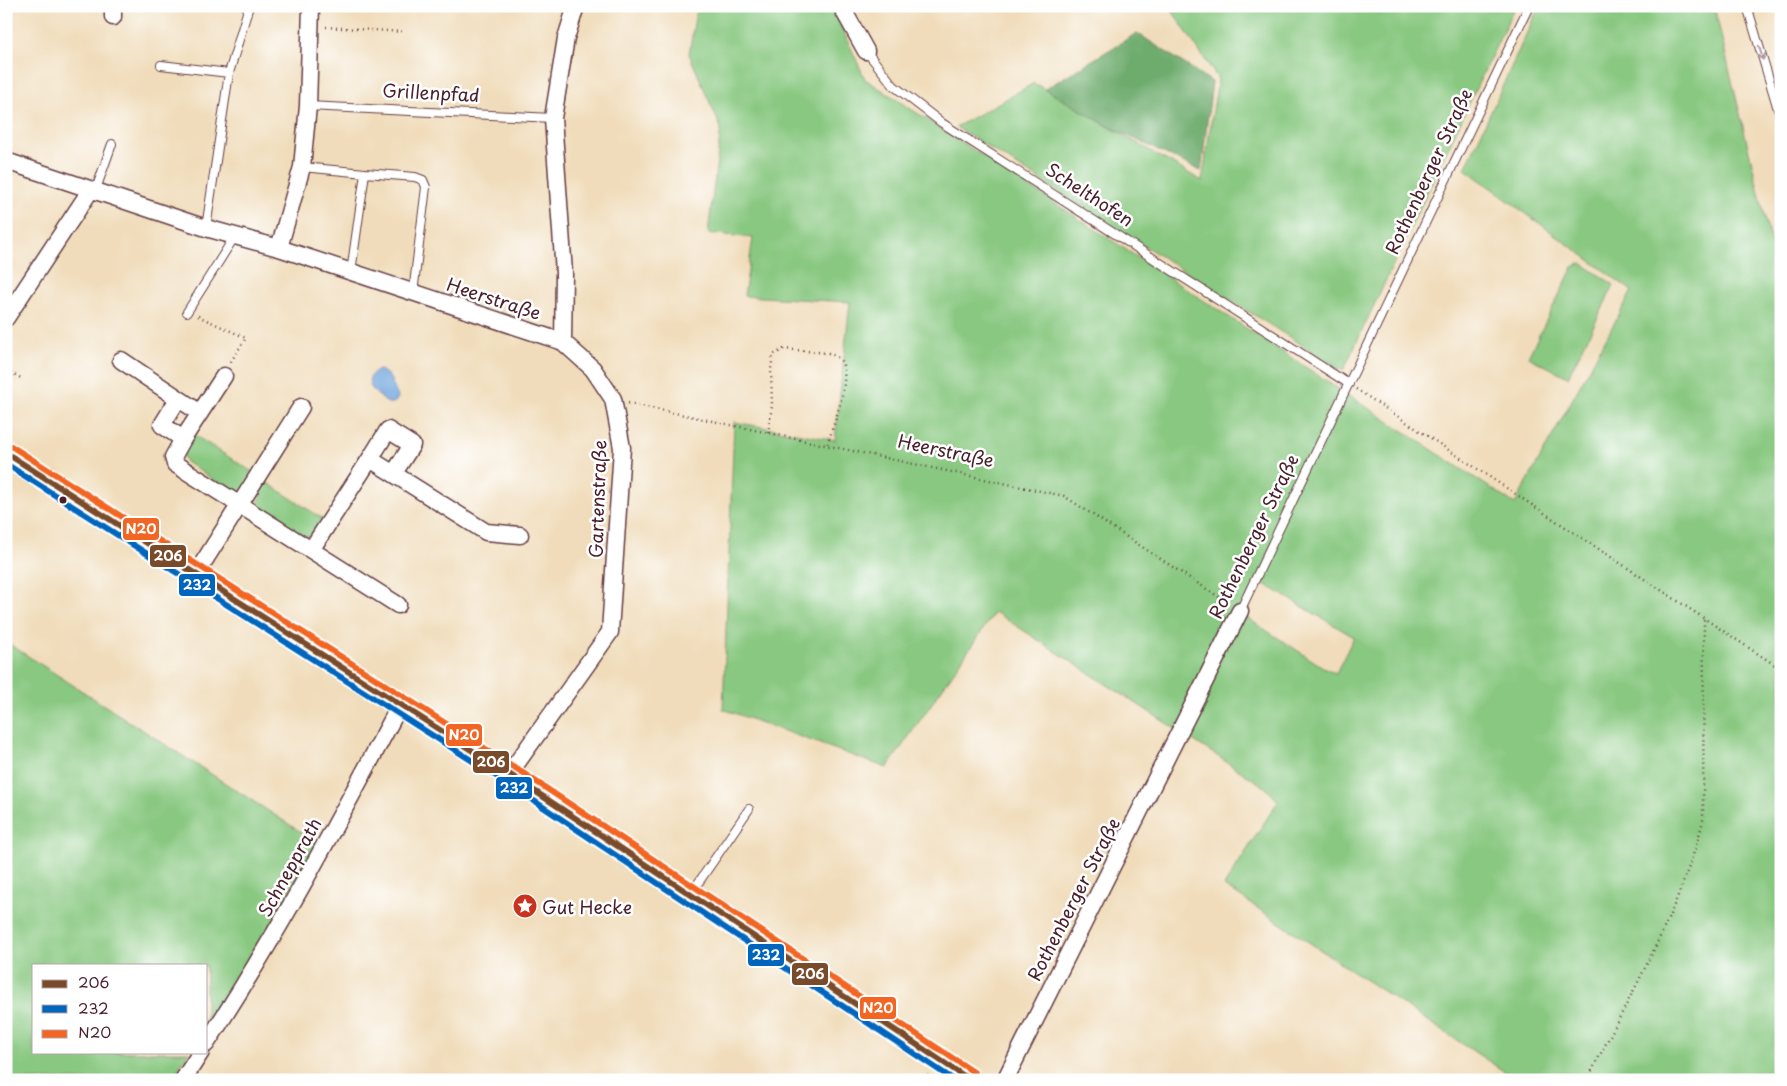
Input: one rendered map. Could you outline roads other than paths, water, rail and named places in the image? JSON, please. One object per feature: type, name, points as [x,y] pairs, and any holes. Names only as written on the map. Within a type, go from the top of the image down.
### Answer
[{"type":"main road","points":[[6,453],[508,774],[970,1080]]},
{"type":"street","points":[[280,248],[302,167],[308,106],[311,6]]},
{"type":"street","points":[[563,342],[564,273],[553,118],[566,38],[576,6]]},
{"type":"street","name":"Schelthofen","points":[[841,6],[866,51]]},
{"type":"street","name":"Heerstraße","points":[[6,161],[206,228],[280,248],[563,342]]},
{"type":"street","points":[[6,318],[93,191]]},
{"type":"street","name":"Gartenstraße","points":[[508,774],[610,632],[622,448],[613,400],[593,369],[563,342]]},
{"type":"street","points":[[121,360],[200,413]]},
{"type":"street","points":[[224,376],[182,439],[173,458],[175,464],[398,605]]},
{"type":"street","points":[[178,399],[162,425],[182,439]]},
{"type":"street","points":[[196,574],[302,407]]},
{"type":"street","points":[[311,550],[388,430],[412,445],[394,474]]},
{"type":"street","points":[[370,459],[486,532],[520,535]]},
{"type":"street","name":"Rothenberger Straße","points":[[1005,1080],[1240,611]]},
{"type":"street","name":"Schnepprath","points":[[208,1041],[236,999],[288,912],[400,706]]},
{"type":"street","points":[[183,1080],[200,1054]]},
{"type":"lane","points":[[206,228],[228,73],[248,6]]},
{"type":"lane","name":"Rothenberger Straße","points":[[1240,611],[1529,6]]},
{"type":"lane","points":[[1747,6],[1781,119]]},
{"type":"lane","name":"Schelthofen","points":[[866,51],[894,86],[942,123],[1349,384]]},
{"type":"lane","points":[[161,65],[228,73]]},
{"type":"lane","name":"Grillenpfad","points":[[308,106],[553,118]]},
{"type":"lane","points":[[93,191],[112,144]]},
{"type":"lane","points":[[302,167],[415,177],[423,180],[426,187],[413,293]]},
{"type":"lane","points":[[351,272],[365,173]]},
{"type":"lane","points":[[187,312],[235,236]]},
{"type":"lane","points":[[690,894],[748,809]]},
{"type":"water","points":[[378,370],[386,374],[391,380],[398,397],[394,403],[385,401],[369,383],[371,376]]},
{"type":"place","name":"Gut Hecke","points":[[525,906]]}]
